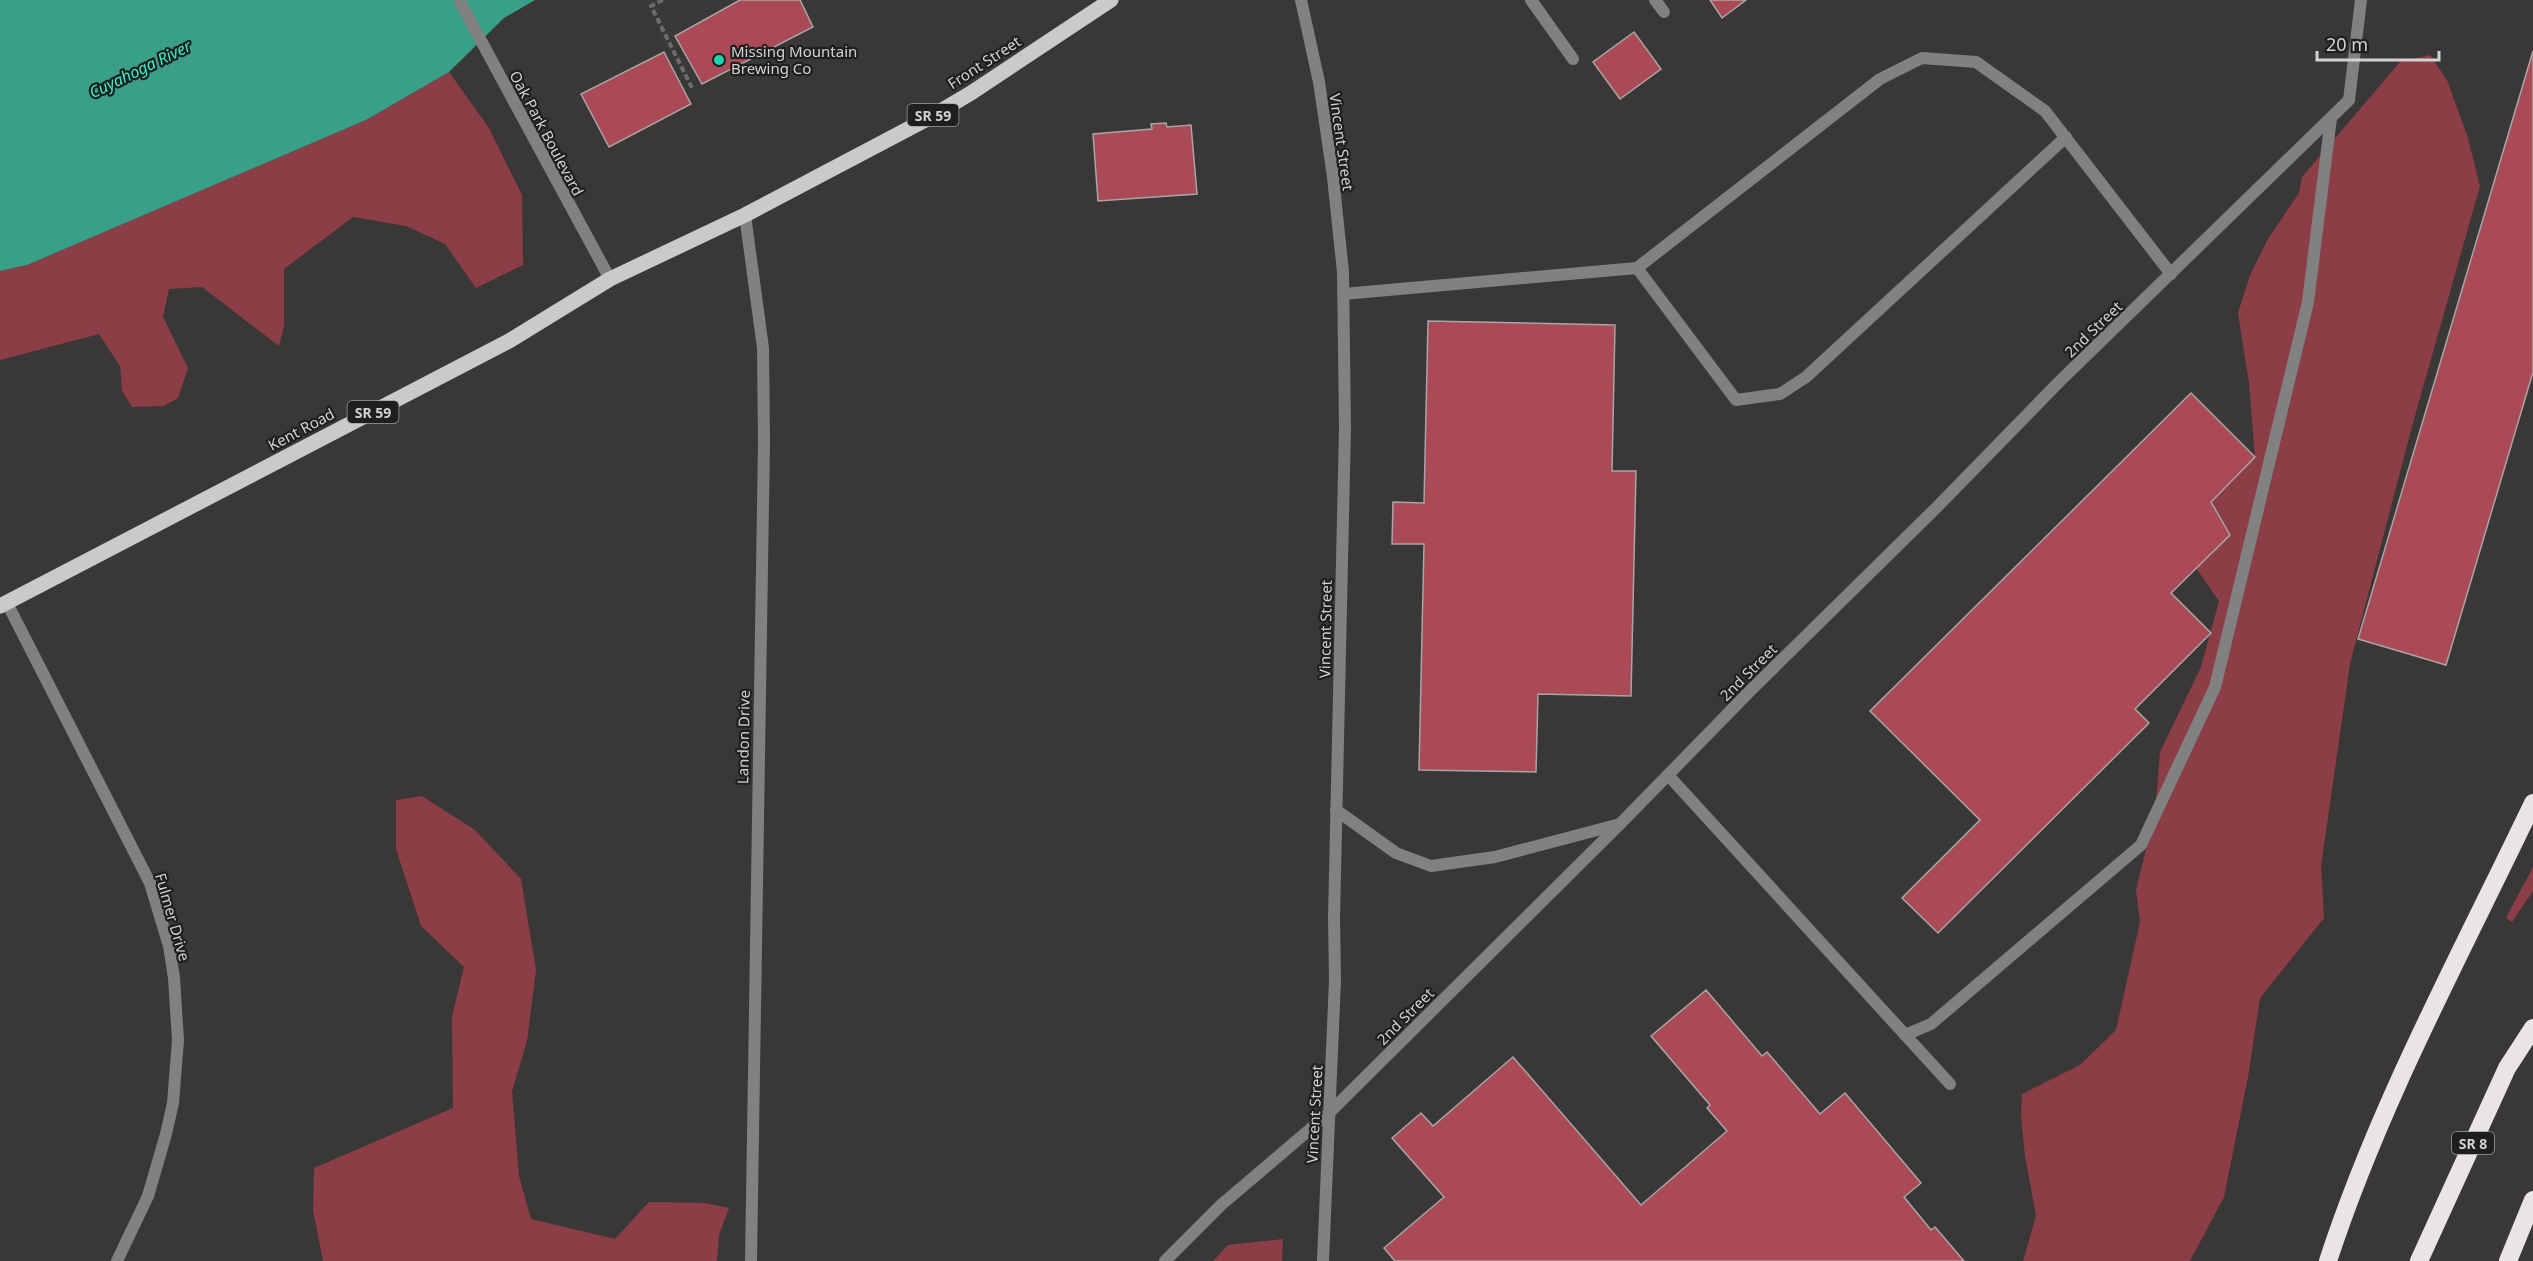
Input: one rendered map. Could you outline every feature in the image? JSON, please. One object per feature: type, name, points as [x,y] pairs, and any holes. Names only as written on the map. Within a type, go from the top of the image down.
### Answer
[{"type":"highway","points":[[2328,1261],[2347,1202],[2410,1059],[2482,904],[2533,803]]},
{"type":"highway","name":"SR 8","points":[[2419,1261],[2507,1068],[2533,1028]]},
{"type":"highway","points":[[2508,1261],[2533,1200]]},
{"type":"main road","name":"Front Street","points":[[745,215],[927,119],[971,93],[1111,0]]},
{"type":"main road","name":"Kent Road","points":[[4,604],[509,341],[610,279],[745,215]]},
{"type":"street","name":"Oak Park Boulevard","points":[[459,0],[610,279]]},
{"type":"street","name":"Vincent Street","points":[[1301,0],[1319,82],[1333,177],[1343,294],[1345,428],[1334,918],[1335,980],[1323,1261]]},
{"type":"street","points":[[1531,0],[1573,59]]},
{"type":"street","points":[[1655,0],[1664,12]]},
{"type":"street","name":"2nd Street","points":[[1165,1261],[1221,1205],[1329,1113],[2059,382],[2349,100],[2361,0]]},
{"type":"street","points":[[1343,294],[1637,268],[1880,80],[1922,58],[1976,62],[2045,111],[2171,274]]},
{"type":"street","points":[[1905,1035],[1931,1024],[2141,845],[2215,687],[2308,302],[2331,118]]},
{"type":"street","points":[[1637,268],[1736,400],[1780,394],[1806,377],[2066,137]]},
{"type":"street","name":"Landon Drive","points":[[745,215],[763,348],[764,442],[751,1261]]},
{"type":"street","name":"Fulmer Drive","points":[[4,604],[150,883],[169,946],[174,978],[178,1040],[172,1103],[166,1134],[148,1196],[117,1261]]},
{"type":"street","points":[[1668,775],[1950,1084]]},
{"type":"street","points":[[1336,810],[1396,853],[1431,866],[1495,857],[1620,824]]},
{"type":"path","points":[[663,0],[651,6],[693,90]]},
{"type":"shaded area","points":[[2430,55],[2447,80],[2468,138],[2480,186],[2411,430],[2350,664],[2321,866],[2324,918],[2260,998],[2248,1077],[2224,1197],[2190,1261],[2023,1261],[2036,1216],[2025,1156],[2021,1117],[2022,1094],[2080,1065],[2116,1030],[2140,922],[2136,890],[2155,813],[2160,752],[2201,667],[2219,601],[2196,568],[2211,502],[2255,457],[2249,383],[2238,313],[2250,275],[2268,239],[2299,193],[2302,177],[2400,62]]},
{"type":"shaded area","points":[[449,72],[489,128],[522,195],[523,265],[476,288],[445,244],[406,226],[353,217],[284,269],[284,326],[279,346],[202,287],[169,289],[163,317],[188,368],[178,398],[164,406],[132,407],[122,391],[120,366],[99,334],[0,360],[0,271],[27,265],[366,120]]},
{"type":"shaded area","points":[[422,796],[475,830],[521,879],[536,970],[527,1041],[512,1091],[519,1176],[531,1219],[615,1239],[649,1202],[705,1203],[729,1208],[719,1235],[717,1261],[323,1261],[313,1210],[314,1168],[453,1108],[452,1017],[464,967],[421,926],[396,849],[396,800]]},
{"type":"shaded area","points":[[2533,867],[2533,891],[2512,922],[2506,918]]},
{"type":"shaded area","points":[[1283,1239],[1282,1261],[1213,1261],[1228,1245]]},
{"type":"water","name":"Cuyahoga River","points":[[0,0],[535,0],[504,18],[449,72],[366,120],[27,265],[0,271]]},
{"type":"building","name":"Missing Mountain Brewing Co","points":[[740,0],[800,0],[813,27],[702,84],[675,36]]},
{"type":"building","points":[[1710,0],[1746,0],[1722,18]]},
{"type":"building","points":[[1634,32],[1661,69],[1620,99],[1593,62]]},
{"type":"building","points":[[2533,51],[2533,372],[2446,665],[2358,639]]},
{"type":"building","points":[[664,52],[691,104],[609,147],[581,94]]},
{"type":"building","points":[[1166,123],[1167,127],[1191,125],[1197,194],[1098,201],[1093,134],[1152,129],[1151,124]]},
{"type":"building","points":[[1428,321],[1615,325],[1612,471],[1636,471],[1631,696],[1538,694],[1536,772],[1419,770],[1424,544],[1392,544],[1393,502],[1424,503]]},
{"type":"building","points":[[2191,393],[2255,457],[2211,502],[2230,535],[2171,593],[2211,633],[2135,709],[2149,723],[1938,933],[1902,898],[1980,820],[1870,711]]},
{"type":"building","points":[[1706,990],[1762,1056],[1767,1052],[1820,1114],[1845,1093],[1921,1183],[1904,1197],[1931,1230],[1935,1227],[1964,1261],[1395,1261],[1384,1248],[1444,1197],[1392,1138],[1421,1113],[1433,1126],[1513,1057],[1641,1205],[1727,1131],[1707,1108],[1710,1105],[1651,1036]]},
{"type":"place","name":"Missing Mountain Brewing Co","points":[[719,60]]}]
